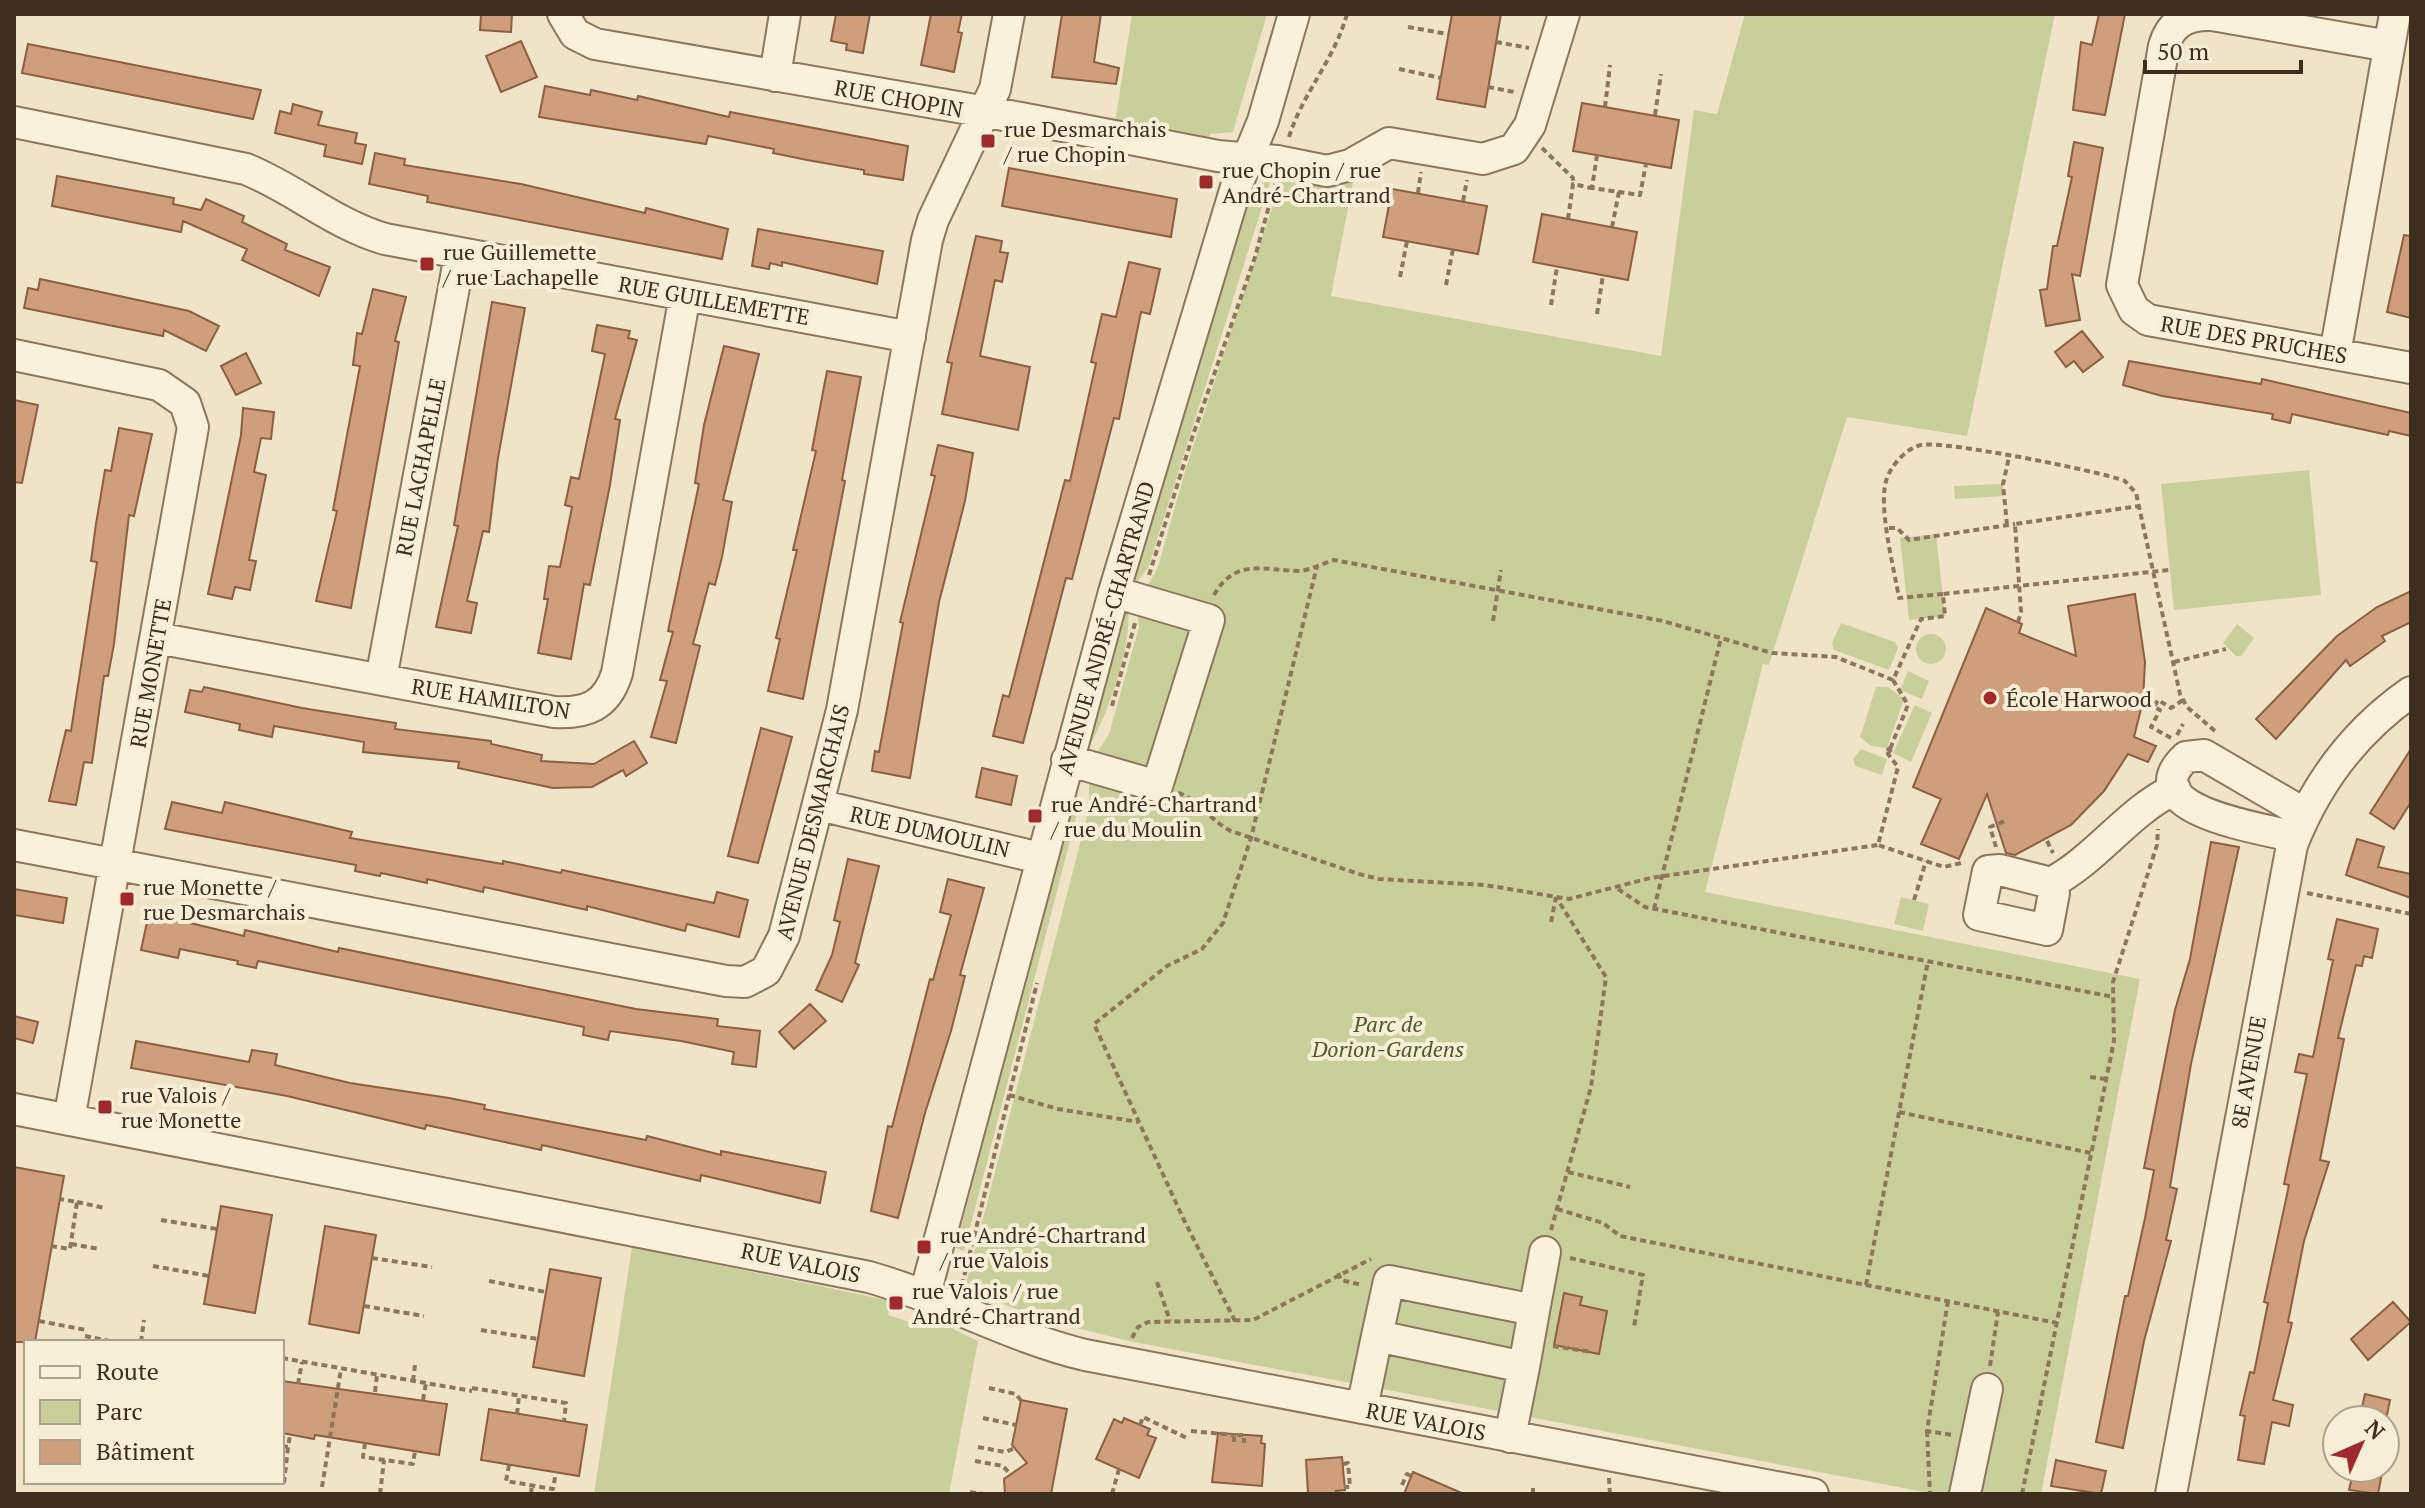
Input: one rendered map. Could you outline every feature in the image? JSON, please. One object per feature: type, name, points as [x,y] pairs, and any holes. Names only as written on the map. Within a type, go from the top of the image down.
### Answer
[{"type":"street","name":"RUE CHOPIN","points":[[563,14],[575,34],[595,44],[1327,171],[1350,165],[1389,143],[1483,159],[1507,153],[1527,134],[1564,14]]},
{"type":"street","points":[[775,76],[785,14]]},
{"type":"street","name":"AVENUE DESMARCHAIS","points":[[14,845],[745,982],[766,971],[775,959],[819,805],[842,710],[930,229],[995,89],[1009,14]]},
{"type":"street","name":"AVENUE ANDRÉ-CHARTRAND","points":[[925,1294],[1114,592],[1236,187],[1248,159],[1294,14]]},
{"type":"street","points":[[2335,354],[2395,14]]},
{"type":"street","name":"RUE DES PRUCHES","points":[[2389,46],[2212,15],[2192,16],[2177,24],[2164,46],[2124,264],[2124,294],[2134,310],[2148,320],[2411,368]]},
{"type":"street","name":"RUE GUILLEMETTE","points":[[16,131],[231,165],[278,184],[361,232],[460,255],[910,337]]},
{"type":"street","name":"RUE LACHAPELLE","points":[[381,679],[460,255]]},
{"type":"street","name":"RUE HAMILTON","points":[[157,638],[554,712],[583,712],[605,698],[619,662],[685,295]]},
{"type":"street","name":"RUE MONETTE","points":[[14,355],[159,385],[179,397],[188,410],[193,438],[69,1120]]},
{"type":"street","points":[[1067,760],[1157,786],[1209,620],[1114,592]]},
{"type":"street","name":"8E AVENUE","points":[[2171,1494],[2280,898],[2300,825],[2350,745],[2411,692]]},
{"type":"street","points":[[2192,754],[2204,755],[2300,825],[2202,814],[2187,806],[2175,789],[2174,775],[2181,761],[2192,754]]},
{"type":"street","points":[[2051,883],[2096,852],[2145,807],[2175,789]]},
{"type":"street","name":"RUE DUMOULIN","points":[[819,805],[1040,858]]},
{"type":"street","name":"RUE VALOIS","points":[[14,1109],[750,1251],[869,1277],[925,1294],[1003,1328],[1068,1351],[1813,1494]]},
{"type":"street","points":[[1510,1437],[1545,1252]]},
{"type":"street","points":[[1362,1408],[1389,1281],[1534,1311]]},
{"type":"street","points":[[1377,1336],[1524,1367]]},
{"type":"street","points":[[1965,1494],[1987,1389]]},
{"type":"path","points":[[1288,140],[1300,106],[1332,58],[1347,14]]},
{"type":"path","points":[[1408,27],[1448,34]]},
{"type":"path","points":[[1496,42],[1533,49]]},
{"type":"path","points":[[1605,107],[1610,65]]},
{"type":"path","points":[[1399,69],[1441,78]]},
{"type":"path","points":[[1655,115],[1661,74]]},
{"type":"path","points":[[1488,87],[1521,93]]},
{"type":"path","points":[[1535,142],[1573,178],[1568,219]]},
{"type":"path","points":[[1592,188],[1597,155]]},
{"type":"path","points":[[1418,193],[1422,160]]},
{"type":"path","points":[[1573,184],[1640,195],[1646,164]]},
{"type":"path","points":[[1463,201],[1469,168]]},
{"type":"path","name":"AVENUE ANDRÉ-CHARTRAND","points":[[1146,580],[1255,257],[1276,182]]},
{"type":"path","points":[[1612,227],[1619,192]]},
{"type":"path","points":[[1400,277],[1407,241]]},
{"type":"path","points":[[1446,285],[1453,249]]},
{"type":"path","points":[[1551,305],[1557,267]]},
{"type":"path","points":[[1597,314],[1603,275]]},
{"type":"path","points":[[2169,570],[2155,572],[1943,594],[1899,598],[1885,500],[1887,476],[1910,450],[1931,444],[2125,481],[2136,493],[2155,572],[2183,700],[2198,719],[2217,732]]},
{"type":"path","points":[[2007,525],[2003,484],[2009,457]]},
{"type":"path","points":[[1889,528],[1897,528],[1909,540],[2139,506]]},
{"type":"path","points":[[2015,524],[2021,612],[2018,622]]},
{"type":"path","points":[[1212,602],[1221,584],[1238,570],[1264,566],[1300,571],[1334,560],[1663,621],[1772,653],[1836,657],[1893,680],[1908,705],[1889,754],[1898,767],[1878,845]]},
{"type":"path","points":[[1235,1321],[1094,1024],[1167,966],[1202,949],[1223,923],[1251,838],[1317,566]]},
{"type":"path","points":[[1493,621],[1501,570]]},
{"type":"path","points":[[1893,680],[1921,619],[1945,616],[1943,594]]},
{"type":"path","points":[[1654,909],[1721,638]]},
{"type":"path","points":[[1907,649],[1916,652]]},
{"type":"path","points":[[2174,662],[2226,649]]},
{"type":"path","points":[[1893,658],[1901,662]]},
{"type":"path","points":[[2174,740],[2151,727],[2160,710],[2154,707],[2158,700],[2171,708],[2183,700]]},
{"type":"path","points":[[1187,796],[1217,824],[1379,879],[1485,885],[1556,897],[1584,898],[1660,877],[1878,845],[1944,867],[1960,863]]},
{"type":"path","points":[[1998,852],[1990,827],[2005,821]]},
{"type":"path","points":[[2022,1494],[2114,1041],[2113,982],[2158,836]]},
{"type":"path","points":[[1914,900],[1926,861]]},
{"type":"path","points":[[1617,888],[1645,907],[1654,909],[2114,997]]},
{"type":"path","points":[[2297,891],[2411,914]]},
{"type":"path","points":[[1551,922],[1556,897]]},
{"type":"path","points":[[1556,897],[1606,977],[1591,1087],[1545,1252],[1643,1275],[1634,1327]]},
{"type":"path","points":[[1866,1285],[1928,961]]},
{"type":"path","points":[[961,1287],[1038,981]]},
{"type":"path","points":[[2090,1077],[2106,1079]]},
{"type":"path","points":[[1009,1095],[1058,1109],[1139,1122]]},
{"type":"path","points":[[1899,1112],[2091,1153]]},
{"type":"path","points":[[1568,1172],[1630,1187]]},
{"type":"path","points":[[60,1199],[105,1208]]},
{"type":"path","points":[[51,1246],[70,1249],[77,1202]]},
{"type":"path","points":[[1557,1209],[1603,1223],[1620,1236],[2057,1323]]},
{"type":"path","points":[[161,1220],[217,1229]]},
{"type":"path","points":[[2066,1231],[2075,1232]]},
{"type":"path","points":[[71,1244],[99,1249]]},
{"type":"path","points":[[372,1258],[432,1267]]},
{"type":"path","points":[[1131,1344],[1138,1327],[1148,1322],[1253,1320],[1371,1259]]},
{"type":"path","points":[[153,1266],[209,1276]]},
{"type":"path","points":[[1339,1275],[1365,1285]]},
{"type":"path","points":[[489,1281],[546,1292]]},
{"type":"path","points":[[1157,1282],[1170,1323]]},
{"type":"path","points":[[1930,1494],[1927,1431],[1948,1301]]},
{"type":"path","points":[[364,1306],[424,1316]]},
{"type":"path","points":[[1987,1389],[1998,1311]]},
{"type":"path","points":[[141,1340],[144,1320]]},
{"type":"path","points":[[39,1321],[108,1340]]},
{"type":"path","points":[[481,1330],[538,1339]]},
{"type":"path","points":[[1550,1346],[1592,1352]]},
{"type":"path","points":[[284,1358],[566,1403],[564,1421]]},
{"type":"path","points":[[298,1384],[302,1362]]},
{"type":"path","points":[[413,1381],[415,1365]]},
{"type":"path","points":[[322,1487],[341,1369]]},
{"type":"path","points":[[375,1392],[378,1375]]},
{"type":"path","points":[[423,1400],[426,1383]]},
{"type":"path","points":[[989,1388],[1016,1394],[1022,1402]]},
{"type":"path","points":[[517,1414],[519,1396]]},
{"type":"path","points":[[1140,1425],[1143,1417],[1189,1439]]},
{"type":"path","points":[[983,1418],[1016,1425]]},
{"type":"path","points":[[1191,1431],[1244,1435],[1244,1443]]},
{"type":"path","points":[[1927,1431],[1976,1440]]},
{"type":"path","points":[[284,1483],[285,1446],[290,1435]]},
{"type":"path","points":[[1234,1435],[1234,1442]]},
{"type":"path","points":[[365,1443],[363,1457],[413,1464],[415,1451]]},
{"type":"path","points":[[978,1447],[1005,1452],[1015,1448]]},
{"type":"path","points":[[380,1494],[384,1460]]},
{"type":"path","points":[[975,1461],[1003,1466],[1010,1474]]},
{"type":"path","points":[[1343,1464],[1348,1463],[1350,1487],[1344,1487]]},
{"type":"path","points":[[509,1465],[506,1481],[553,1489],[556,1472]]},
{"type":"path","points":[[1112,1494],[1119,1469]]},
{"type":"path","points":[[1397,1494],[1407,1474],[1411,1476]]},
{"type":"path","points":[[531,1494],[532,1485]]},
{"type":"path","points":[[970,1492],[983,1494]]},
{"type":"path","points":[[1337,1494],[1344,1494]]},
{"type":"green space","points":[[1132,14],[1267,14],[1233,132],[1210,134],[1209,139],[1115,123]]},
{"type":"green space","name":"Parc de Dorion-Gardens","points":[[1745,14],[2055,14],[1967,436],[1847,417],[1769,665],[1763,664],[1705,892],[2140,979],[2041,1494],[1935,1494],[1129,1341],[1040,1319],[965,1288],[1089,809],[1089,776],[1093,759],[1109,734],[1139,627],[1136,607],[1158,567],[1186,468],[1281,181],[1325,187],[1353,182],[1331,296],[1661,356],[1694,110],[1717,114]]},
{"type":"green space","points":[[1270,182],[1148,568],[1132,588],[1248,193],[1261,183]]},
{"type":"green space","points":[[2309,470],[2321,595],[2174,610],[2161,484]]},
{"type":"green space","points":[[2003,484],[2003,496],[1955,499],[1954,486]]},
{"type":"green space","points":[[1936,534],[1945,616],[1909,620],[1900,538]]},
{"type":"green space","points":[[1127,605],[1129,620],[1123,660],[1109,705],[1083,755]]},
{"type":"green space","points":[[1841,623],[1895,642],[1898,648],[1889,670],[1834,650],[1832,643]]},
{"type":"green space","points":[[2237,624],[2254,638],[2241,656],[2236,656],[2223,643]]},
{"type":"green space","points":[[1931,634],[1937,635],[1945,643],[1945,655],[1937,663],[1931,664],[1925,663],[1917,655],[1916,649],[1917,643],[1925,635]]},
{"type":"green space","points":[[1908,671],[1929,681],[1922,699],[1900,690]]},
{"type":"green space","points":[[1876,687],[1888,687],[1904,699],[1887,748],[1871,746],[1860,737]]},
{"type":"green space","points":[[1915,705],[1932,713],[1911,762],[1893,753]]},
{"type":"green space","points":[[1861,749],[1887,759],[1882,775],[1855,766],[1853,759]]},
{"type":"green space","points":[[1077,774],[1078,810],[964,1251],[956,1248]]},
{"type":"green space","points":[[1901,897],[1929,904],[1923,931],[1894,924]]},
{"type":"green space","points":[[632,1247],[891,1301],[888,1315],[915,1324],[920,1313],[978,1341],[949,1494],[594,1494]]},
{"type":"building","points":[[481,14],[512,14],[511,32],[480,30]]},
{"type":"building","points":[[836,14],[870,14],[863,53],[846,50],[847,44],[831,41]]},
{"type":"building","points":[[931,14],[962,14],[958,32],[962,33],[954,72],[921,65]]},
{"type":"building","points":[[1062,14],[1101,14],[1094,62],[1119,68],[1116,84],[1052,77]]},
{"type":"building","points":[[1452,14],[1501,14],[1485,107],[1437,99]]},
{"type":"building","points":[[2099,14],[2125,14],[2105,115],[2073,110],[2081,42],[2092,45]]},
{"type":"building","points":[[521,41],[537,77],[501,92],[486,56]]},
{"type":"building","points":[[28,44],[261,90],[253,119],[22,73]]},
{"type":"building","points":[[545,86],[590,95],[591,90],[637,100],[638,96],[729,117],[730,112],[908,146],[903,180],[864,174],[864,170],[773,153],[774,149],[708,136],[706,144],[539,117]]},
{"type":"building","points":[[1582,103],[1679,120],[1671,168],[1573,151]]},
{"type":"building","points":[[293,104],[322,112],[318,125],[357,133],[355,143],[366,145],[362,164],[324,156],[326,145],[275,133],[280,111],[291,114]]},
{"type":"building","points":[[2074,142],[2103,148],[2080,276],[2072,274],[2080,320],[2046,326],[2040,290],[2047,289],[2053,246],[2057,246],[2072,177],[2068,176]]},
{"type":"building","points":[[375,153],[405,159],[404,165],[521,184],[645,213],[646,208],[728,229],[722,259],[427,202],[428,196],[369,184]]},
{"type":"building","points":[[1009,168],[1177,199],[1171,237],[1002,206]]},
{"type":"building","points":[[57,176],[174,198],[173,204],[201,210],[206,199],[244,216],[242,222],[287,244],[285,250],[330,267],[319,296],[242,260],[247,249],[183,221],[181,232],[52,206]]},
{"type":"building","points":[[1392,189],[1487,206],[1478,254],[1383,237]]},
{"type":"building","points":[[1542,214],[1637,232],[1628,280],[1533,262]]},
{"type":"building","points":[[758,229],[883,251],[877,284],[782,262],[782,266],[770,263],[769,269],[752,266]]},
{"type":"building","points":[[2404,235],[2411,236],[2411,318],[2387,312]]},
{"type":"building","points":[[976,236],[1002,241],[1000,252],[1008,253],[1002,282],[995,280],[980,356],[1030,367],[1018,430],[942,414],[952,363],[947,362]]},
{"type":"building","points":[[1129,262],[1160,269],[1150,314],[1141,312],[1119,419],[1114,418],[1072,579],[1066,578],[1023,743],[993,736],[1003,695],[1009,697],[1065,480],[1070,481],[1096,363],[1091,362],[1102,314],[1116,317]]},
{"type":"building","points":[[40,279],[189,311],[219,326],[206,351],[164,330],[163,336],[24,308],[28,288],[38,290]]},
{"type":"building","points":[[373,289],[406,297],[395,341],[399,342],[351,608],[316,601],[337,511],[333,510],[360,366],[353,365],[357,333],[362,334]]},
{"type":"building","points":[[492,302],[525,308],[498,458],[489,532],[483,531],[467,601],[477,603],[471,633],[436,627],[458,526],[454,525]]},
{"type":"building","points":[[597,325],[630,331],[628,338],[637,340],[615,419],[620,420],[610,485],[590,585],[584,584],[571,659],[538,653],[548,599],[544,599],[549,566],[560,567],[572,507],[565,505],[571,477],[579,479],[605,354],[592,351]]},
{"type":"building","points":[[2082,331],[2103,357],[2083,372],[2074,361],[2066,367],[2055,352]]},
{"type":"building","points":[[724,346],[759,354],[723,500],[732,502],[722,557],[715,585],[709,583],[693,644],[700,646],[676,743],[651,737],[667,681],[660,680],[673,632],[668,631],[699,484],[695,483],[704,425]]},
{"type":"building","points":[[246,353],[261,383],[236,395],[221,366]]},
{"type":"building","points":[[2129,361],[2261,384],[2262,379],[2411,413],[2411,436],[2389,431],[2388,435],[2292,414],[2290,423],[2272,419],[2273,414],[2162,396],[2123,385]]},
{"type":"building","points":[[827,371],[861,377],[842,480],[845,481],[803,699],[768,691],[780,639],[776,638],[797,550],[793,550],[816,451],[812,450]]},
{"type":"building","points":[[14,400],[38,405],[22,483],[14,482]]},
{"type":"building","points":[[243,408],[274,412],[271,439],[261,438],[254,472],[266,475],[249,560],[256,561],[250,590],[235,587],[232,599],[208,594],[241,435]]},
{"type":"building","points":[[119,428],[152,434],[134,516],[129,515],[114,644],[108,676],[104,676],[92,763],[84,762],[76,805],[49,801],[66,730],[71,731],[97,562],[91,561],[96,524],[105,470],[111,471]]},
{"type":"building","points":[[938,445],[973,453],[965,501],[939,602],[910,778],[872,771],[875,751],[879,752],[903,623],[900,622],[935,476],[931,475]]},
{"type":"building","points":[[2411,591],[2411,622],[2382,636],[2385,641],[2350,666],[2346,660],[2276,739],[2256,719],[2337,636],[2377,607]]},
{"type":"building","points":[[2135,594],[2145,662],[2143,701],[2134,737],[2156,746],[2148,762],[2128,754],[2104,791],[2071,825],[2015,855],[2006,853],[1987,794],[1959,859],[1921,844],[1941,799],[1913,787],[1986,608],[2022,624],[2019,633],[2076,656],[2068,606]]},
{"type":"building","points":[[204,687],[302,708],[396,723],[395,729],[491,741],[491,744],[542,755],[541,761],[594,764],[634,741],[647,763],[626,776],[623,770],[592,787],[553,788],[458,768],[459,762],[363,752],[364,742],[274,726],[272,737],[239,730],[240,724],[185,712],[190,690],[202,692]]},
{"type":"building","points":[[761,728],[792,737],[758,863],[728,856]]},
{"type":"building","points":[[2411,749],[2411,802],[2394,829],[2370,813]]},
{"type":"building","points":[[982,768],[1017,776],[1011,805],[976,797]]},
{"type":"building","points":[[172,802],[222,813],[225,802],[352,832],[350,838],[561,873],[562,870],[714,903],[717,892],[748,900],[739,937],[687,924],[685,931],[587,906],[587,910],[484,887],[483,892],[427,879],[427,883],[381,873],[380,876],[355,871],[356,865],[165,829]]},
{"type":"building","points":[[2357,839],[2384,847],[2378,867],[2411,874],[2411,898],[2346,875]]},
{"type":"building","points":[[2211,842],[2239,847],[2191,1064],[2170,1187],[2177,1189],[2166,1240],[2171,1241],[2144,1341],[2123,1448],[2096,1442],[2125,1296],[2128,1296],[2145,1218],[2154,1170],[2144,1168],[2175,1010],[2190,959]]},
{"type":"building","points":[[848,859],[879,866],[855,963],[859,965],[842,1002],[816,990],[832,955],[840,922],[834,920]]},
{"type":"building","points":[[948,879],[984,888],[960,975],[965,976],[951,1031],[925,1113],[898,1218],[871,1211],[888,1126],[892,1127],[930,979],[933,980],[951,915],[940,912]]},
{"type":"building","points":[[14,889],[67,898],[63,923],[14,915]]},
{"type":"building","points":[[149,913],[244,936],[245,930],[338,952],[339,948],[636,1009],[718,1019],[717,1026],[760,1031],[756,1067],[732,1064],[734,1052],[681,1041],[610,1031],[608,1040],[583,1035],[584,1027],[258,961],[256,968],[237,964],[238,961],[180,949],[178,958],[141,950]]},
{"type":"building","points":[[2337,919],[2378,929],[2372,958],[2364,956],[2362,966],[2356,965],[2338,1038],[2344,1039],[2320,1160],[2329,1162],[2304,1241],[2288,1322],[2292,1323],[2273,1400],[2293,1405],[2289,1426],[2272,1422],[2264,1464],[2238,1460],[2245,1416],[2240,1415],[2250,1372],[2254,1373],[2268,1303],[2264,1302],[2289,1185],[2284,1184],[2307,1074],[2295,1072],[2299,1054],[2313,1057],[2333,960],[2328,959]]},
{"type":"building","points":[[810,1004],[826,1021],[794,1049],[779,1032]]},
{"type":"building","points":[[14,1016],[38,1022],[33,1043],[14,1038]]},
{"type":"building","points":[[136,1041],[249,1062],[252,1050],[277,1054],[275,1065],[350,1083],[449,1098],[485,1105],[484,1109],[646,1140],[647,1136],[721,1155],[721,1151],[826,1172],[820,1203],[701,1175],[700,1181],[542,1145],[541,1150],[426,1125],[425,1129],[287,1096],[131,1068]]},
{"type":"building","points":[[14,1167],[64,1176],[35,1340],[14,1342]]},
{"type":"building","points":[[221,1206],[272,1215],[255,1313],[204,1304]]},
{"type":"building","points":[[325,1226],[376,1235],[359,1333],[309,1324]]},
{"type":"building","points":[[550,1269],[601,1278],[584,1376],[533,1367]]},
{"type":"building","points":[[1564,1293],[1582,1297],[1580,1305],[1607,1311],[1599,1354],[1554,1345]]},
{"type":"building","points":[[2393,1302],[2411,1322],[2368,1360],[2351,1339]]},
{"type":"building","points":[[284,1381],[447,1404],[439,1455],[315,1435],[314,1439],[284,1433]]},
{"type":"building","points":[[2365,1394],[2390,1400],[2389,1404],[2363,1404]]},
{"type":"building","points":[[1021,1400],[1067,1409],[1051,1494],[1005,1494],[1004,1479],[1027,1463],[1012,1445]]},
{"type":"building","points":[[489,1409],[587,1425],[579,1476],[481,1460]]},
{"type":"building","points":[[1124,1418],[1150,1429],[1147,1435],[1156,1438],[1139,1478],[1096,1459],[1114,1419],[1122,1423]]},
{"type":"building","points":[[1218,1433],[1262,1436],[1261,1443],[1265,1444],[1262,1486],[1212,1482]]},
{"type":"building","points":[[1342,1457],[1345,1490],[1336,1491],[1336,1494],[1308,1494],[1306,1460]]},
{"type":"building","points":[[2056,1460],[2106,1471],[2101,1494],[2051,1486]]},
{"type":"building","points":[[1413,1472],[1464,1494],[1404,1494]]},
{"type":"building","points":[[2350,1484],[2380,1484],[2378,1494],[2349,1490]]},
{"type":"place","name":"rue Desmarchais / rue Chopin","points":[[988,141]]},
{"type":"place","name":"rue Chopin / rue André-Chartrand","points":[[1206,182]]},
{"type":"place","name":"rue Guillemette / rue Lachapelle","points":[[427,264]]},
{"type":"place","name":"École Harwood","points":[[1990,698]]},
{"type":"place","name":"rue André-Chartrand / rue du Moulin","points":[[1035,816]]},
{"type":"place","name":"rue Monette / rue Desmarchais","points":[[127,899]]},
{"type":"place","name":"rue Valois / rue Monette","points":[[105,1107]]},
{"type":"place","name":"rue André-Chartrand / rue Valois","points":[[924,1247]]},
{"type":"place","name":"rue Valois / rue André-Chartrand","points":[[896,1303]]}]
